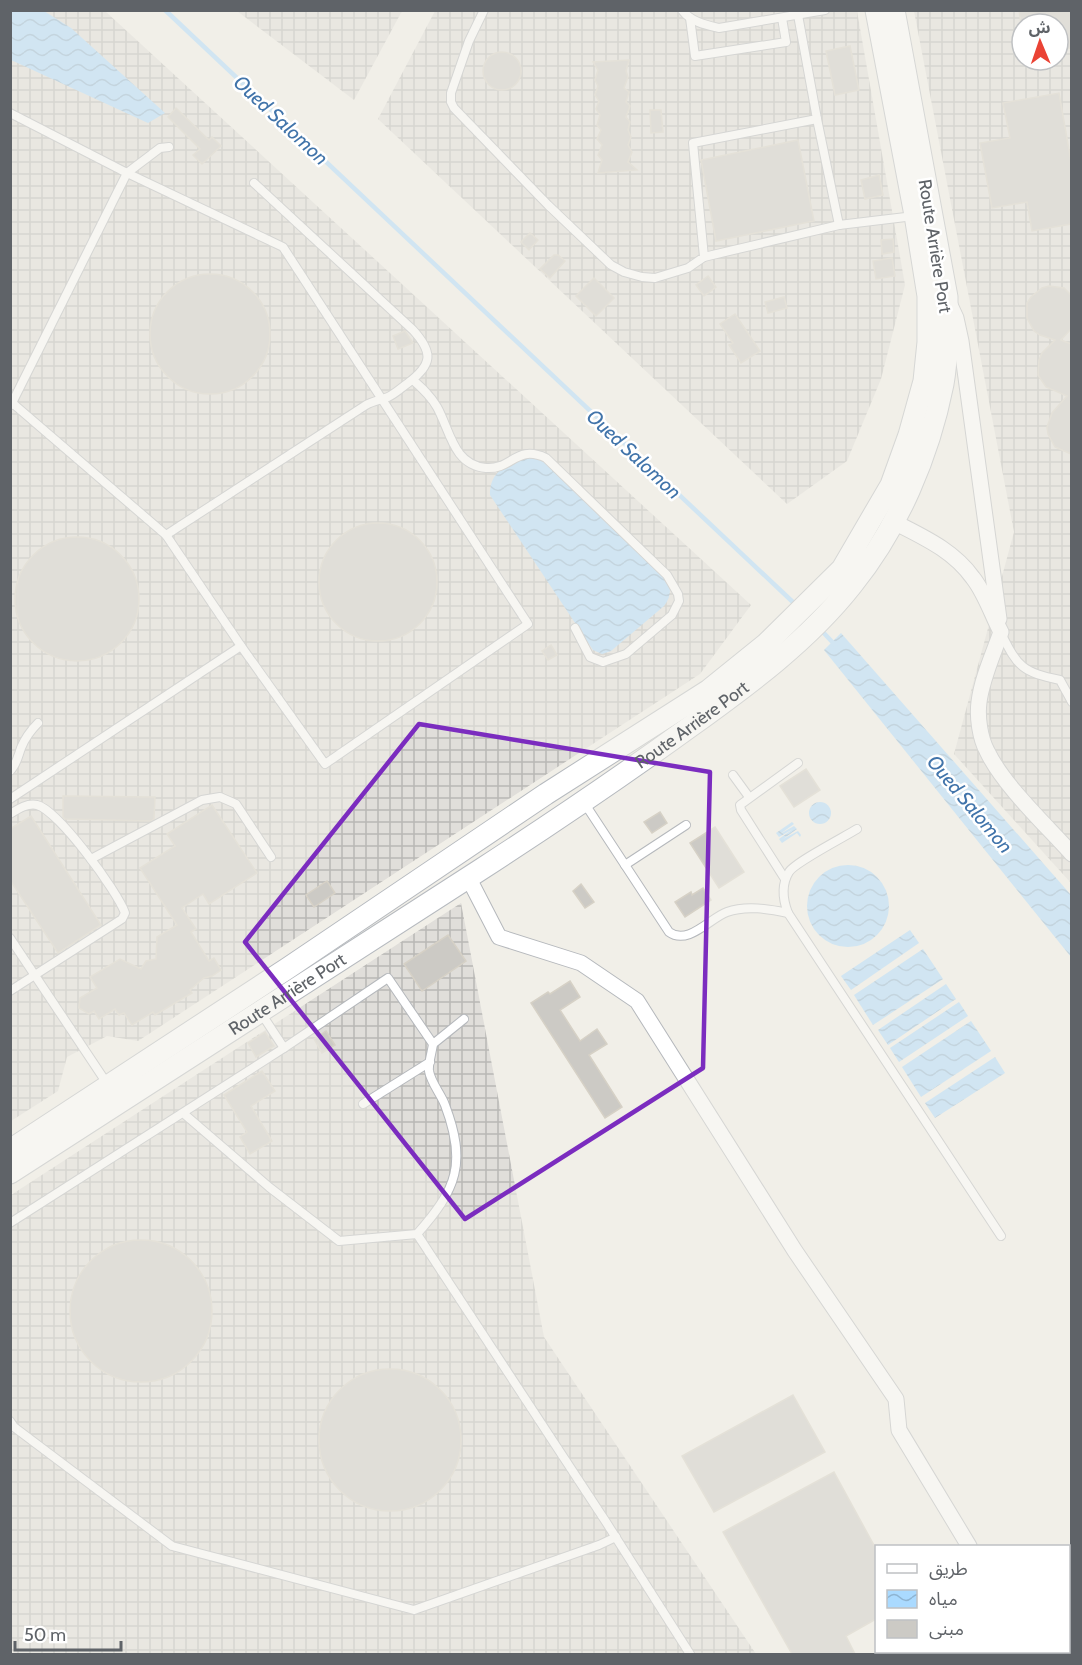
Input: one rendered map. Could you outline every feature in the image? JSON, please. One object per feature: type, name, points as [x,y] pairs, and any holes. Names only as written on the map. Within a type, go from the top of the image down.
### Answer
[{"type":"street","name":"Route Arrière Port","points":[[828,597],[891,485],[909,435],[924,381],[928,342],[928,296],[876,10]]},
{"type":"street","name":"Route Arrière Port","points":[[10,1150],[108,1086],[468,878],[584,802],[749,684],[792,633],[828,597],[852,585],[894,522],[907,495],[927,441],[943,383],[948,342],[947,297],[894,10]]},
{"type":"street","points":[[947,297],[962,341],[1001,632],[978,703],[979,725],[986,750],[1001,774],[1071,854]]},
{"type":"street","points":[[894,522],[940,546],[957,558],[974,579],[1001,632]]},
{"type":"street","name":"Route Arrière Port","points":[[10,1173],[255,1003],[546,794],[709,690],[792,633]]},
{"type":"street","points":[[468,878],[499,937],[581,963],[637,1001],[795,1251],[896,1399],[898,1430],[968,1545]]},
{"type":"lane","points":[[484,10],[469,40],[451,93],[451,102],[458,113],[548,205],[611,265],[624,272],[655,278],[688,268],[704,257],[839,225],[915,215]]},
{"type":"lane","points":[[682,10],[690,18],[703,24],[719,27],[825,10]]},
{"type":"lane","points":[[794,14],[839,225]]},
{"type":"lane","points":[[690,18],[695,56],[786,42],[782,18]]},
{"type":"lane","points":[[10,113],[127,173],[283,247],[528,624],[325,764],[166,535],[11,403],[127,173],[160,148],[169,147]]},
{"type":"lane","points":[[704,257],[693,143],[818,119]]},
{"type":"lane","points":[[166,535],[366,405],[393,394],[422,373],[428,359],[428,351],[419,336],[392,308],[254,183]]},
{"type":"lane","points":[[412,380],[422,388],[437,407],[452,443],[467,461],[486,468],[500,466],[520,455],[538,454],[546,458],[667,575],[678,594],[676,608],[672,615],[626,654],[603,662],[590,657],[575,628]]},
{"type":"lane","points":[[1001,632],[1014,659],[1032,674],[1060,680],[1071,702]]},
{"type":"lane","points":[[10,799],[241,646]]},
{"type":"lane","points":[[10,771],[29,734],[38,723]]},
{"type":"lane","points":[[785,879],[740,805],[798,763]]},
{"type":"lane","points":[[733,774],[749,797]]},
{"type":"lane","points":[[92,859],[202,800],[220,797],[236,804],[271,857]]},
{"type":"lane","points":[[584,802],[669,932],[675,936],[690,933],[727,912],[766,908],[788,913]]},
{"type":"lane","points":[[10,814],[31,804],[42,807],[92,859],[122,907],[124,916],[10,991]]},
{"type":"lane","points":[[625,865],[686,825]]},
{"type":"lane","points":[[779,869],[790,869],[857,829]]},
{"type":"lane","points":[[790,869],[783,884],[788,913],[1000,1236]]},
{"type":"lane","points":[[10,938],[108,1086]]},
{"type":"lane","points":[[10,1223],[284,1048],[388,978],[433,1044]]},
{"type":"lane","points":[[255,1003],[284,1048]]},
{"type":"lane","points":[[183,1113],[269,1187],[339,1241],[417,1234],[434,1215],[451,1188],[457,1161],[456,1138],[445,1103],[429,1071],[433,1044],[464,1019]]},
{"type":"lane","points":[[363,1104],[430,1062]]},
{"type":"lane","points":[[417,1234],[690,1654]]},
{"type":"lane","points":[[10,1421],[14,1427],[172,1546],[414,1610],[616,1537]]},
{"type":"highlighted area","points":[[419,724],[710,772],[703,1068],[465,1219],[245,942]]},
{"type":"shaded area","points":[[11,11],[105,11],[751,605],[700,674],[138,1041],[107,1036],[67,1057],[58,1091],[11,1121]]},
{"type":"shaded area","points":[[237,11],[402,11],[354,100]]},
{"type":"shaded area","points":[[435,11],[857,11],[905,285],[881,379],[847,461],[787,504],[378,119]]},
{"type":"shaded area","points":[[914,11],[1071,11],[1071,883],[954,754],[1014,532]]},
{"type":"shaded area","points":[[461,903],[544,1337],[756,1654],[11,1654],[11,1195]]},
{"type":"water","points":[[11,10],[44,11],[71,28],[165,113],[148,123],[11,60]]},
{"type":"water","points":[[525,455],[538,456],[547,462],[669,582],[670,595],[664,606],[611,651],[602,654],[593,650],[490,495],[493,480],[500,470]]},
{"type":"water","points":[[841,633],[1071,895],[1071,957],[824,650]]},
{"type":"water","points":[[820,802],[828,805],[831,813],[828,821],[820,824],[812,821],[809,813],[812,805]]},
{"type":"water","points":[[792,822],[794,824],[780,834],[794,826],[797,829],[783,839],[798,831],[801,835],[800,837],[797,833],[782,843],[779,839],[793,829],[779,837],[776,833]]},
{"type":"water","points":[[840,865],[856,865],[871,872],[882,883],[889,898],[886,922],[877,935],[856,947],[840,947],[825,940],[814,929],[807,914],[807,898],[814,883],[825,872]]},
{"type":"water","points":[[910,930],[919,943],[851,990],[841,976]]},
{"type":"water","points":[[923,949],[943,979],[873,1025],[854,995]]},
{"type":"water","points":[[946,984],[956,999],[888,1045],[878,1030]]},
{"type":"water","points":[[959,1002],[968,1016],[899,1062],[890,1048]]},
{"type":"water","points":[[971,1021],[991,1051],[921,1097],[902,1067]]},
{"type":"water","points":[[995,1057],[1005,1073],[935,1118],[925,1103]]},
{"type":"building","points":[[1019,10],[1071,10],[1071,48],[1070,12],[1019,12]]},
{"type":"building","points":[[850,46],[859,90],[835,95],[826,51]]},
{"type":"building","points":[[502,52],[509,53],[515,58],[520,64],[520,78],[515,84],[509,89],[502,90],[495,89],[489,84],[484,78],[483,71],[484,64],[489,58],[495,53]]},
{"type":"building","points":[[629,60],[626,71],[628,77],[624,88],[629,92],[626,102],[630,106],[626,117],[630,122],[628,130],[631,137],[628,145],[632,152],[628,162],[637,170],[598,173],[602,160],[598,155],[602,145],[597,139],[601,130],[597,125],[600,115],[596,109],[599,101],[595,95],[598,86],[595,80],[598,70],[593,62]]},
{"type":"building","points":[[1059,93],[1071,161],[1071,224],[1032,231],[1027,202],[992,208],[980,143],[1010,138],[1003,103]]},
{"type":"building","points":[[176,108],[209,140],[212,137],[221,146],[202,164],[193,155],[200,149],[168,117]]},
{"type":"building","points":[[650,110],[661,110],[663,132],[651,133]]},
{"type":"building","points":[[798,140],[814,221],[716,241],[701,160]]},
{"type":"building","points":[[879,175],[883,195],[865,199],[861,180]]},
{"type":"building","points":[[530,233],[538,240],[529,250],[521,242]]},
{"type":"building","points":[[893,239],[894,252],[882,254],[881,240]]},
{"type":"building","points":[[554,255],[558,255],[565,261],[550,278],[540,269]]},
{"type":"building","points":[[892,258],[895,276],[876,279],[873,261]]},
{"type":"building","points":[[210,274],[233,279],[252,292],[265,311],[270,334],[265,357],[252,376],[233,389],[210,394],[187,389],[168,376],[155,357],[150,334],[155,311],[168,292],[187,279]]},
{"type":"building","points":[[708,276],[716,287],[704,296],[696,285]]},
{"type":"building","points":[[594,278],[614,298],[596,316],[576,296]]},
{"type":"building","points":[[1049,286],[1064,288],[1071,295],[1071,329],[1061,340],[1071,344],[1071,454],[1055,447],[1047,427],[1052,413],[1067,396],[1046,387],[1038,375],[1042,353],[1055,340],[1034,331],[1027,318],[1027,303],[1031,297],[1042,288]]},
{"type":"building","points":[[784,297],[787,308],[768,313],[765,302]]},
{"type":"building","points":[[735,314],[760,351],[741,363],[729,345],[733,343],[720,324]]},
{"type":"building","points":[[405,331],[413,343],[398,349],[393,336]]},
{"type":"building","points":[[378,523],[401,528],[420,540],[432,559],[437,582],[432,605],[420,624],[401,636],[378,641],[355,636],[336,624],[324,605],[319,582],[324,559],[336,540],[355,528]]},
{"type":"building","points":[[77,537],[101,542],[121,555],[134,575],[139,599],[134,623],[121,643],[101,656],[77,661],[53,656],[33,643],[20,623],[15,599],[20,575],[33,555],[53,542]]},
{"type":"building","points":[[551,645],[557,655],[548,660],[542,651]]},
{"type":"building","points":[[806,769],[820,790],[794,807],[780,786]]},
{"type":"building","points":[[63,796],[155,797],[154,819],[151,821],[65,819],[63,817]]},
{"type":"building","points":[[212,805],[257,873],[209,904],[203,894],[182,908],[196,929],[191,932],[209,961],[214,958],[221,970],[204,978],[190,990],[192,993],[155,1015],[153,1012],[132,1025],[124,1013],[119,1015],[115,1009],[99,1019],[94,1011],[89,1014],[79,1008],[80,998],[97,988],[90,977],[120,959],[141,969],[146,961],[156,959],[157,937],[177,925],[140,868],[175,846],[167,834]]},
{"type":"building","points":[[660,812],[667,823],[652,833],[644,822]]},
{"type":"building","points":[[31,816],[101,925],[58,953],[10,880],[10,829]]},
{"type":"building","points":[[715,827],[744,872],[719,888],[690,843]]},
{"type":"building","points":[[327,881],[335,893],[314,907],[306,895]]},
{"type":"building","points":[[581,884],[594,902],[585,908],[573,891]]},
{"type":"building","points":[[703,888],[711,900],[685,917],[675,902]]},
{"type":"building","points":[[448,935],[466,961],[422,991],[404,964]]},
{"type":"building","points":[[570,981],[580,997],[560,1010],[580,1041],[597,1029],[607,1044],[589,1055],[622,1107],[605,1118],[531,1003]]},
{"type":"building","points":[[326,1031],[335,1045],[322,1053],[314,1039]]},
{"type":"building","points":[[265,1032],[274,1046],[256,1057],[248,1043]]},
{"type":"building","points":[[262,1071],[275,1091],[251,1106],[272,1141],[250,1154],[240,1137],[247,1132],[224,1095]]},
{"type":"building","points":[[141,1240],[168,1246],[191,1261],[206,1284],[212,1311],[206,1338],[191,1361],[168,1376],[141,1382],[114,1376],[91,1361],[76,1338],[70,1311],[76,1284],[91,1261],[114,1246]]},
{"type":"building","points":[[390,1369],[417,1374],[440,1390],[456,1413],[461,1440],[456,1467],[440,1490],[417,1506],[390,1511],[363,1506],[340,1490],[324,1467],[319,1440],[324,1413],[340,1390],[363,1374]]},
{"type":"building","points":[[793,1395],[825,1452],[714,1512],[682,1456]]},
{"type":"building","points":[[834,1472],[875,1547],[875,1620],[846,1636],[855,1654],[792,1654],[723,1532]]},
{"type":"waterway","name":"Oued Salomon","points":[[165,10],[796,605]]},
{"type":"waterway","name":"Oued Salomon","points":[[821,630],[836,646]]}]
